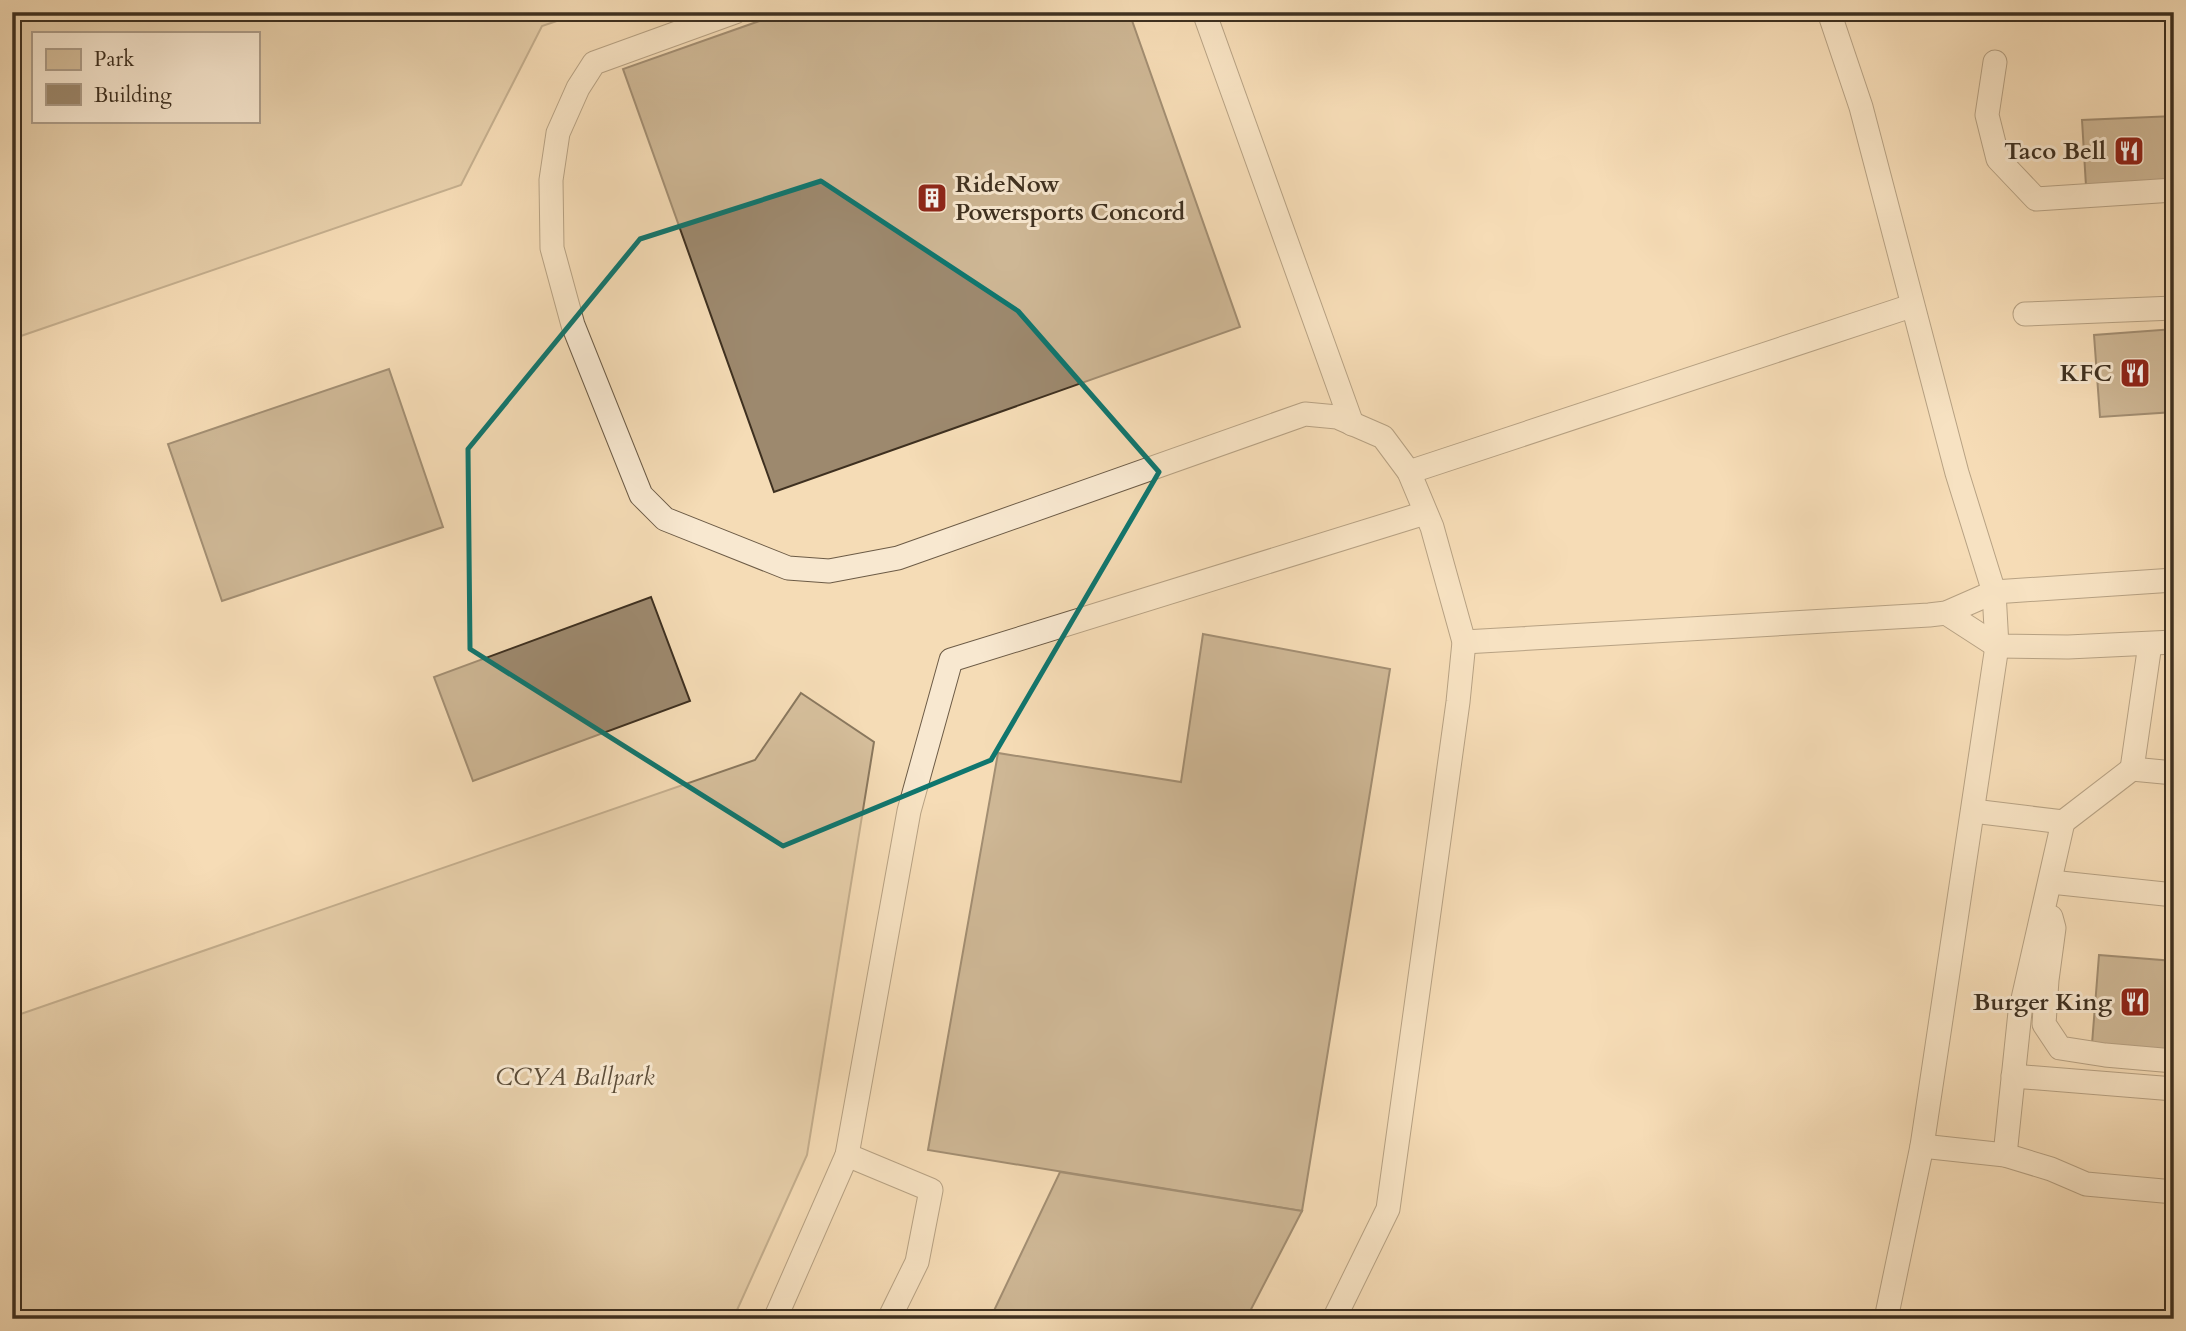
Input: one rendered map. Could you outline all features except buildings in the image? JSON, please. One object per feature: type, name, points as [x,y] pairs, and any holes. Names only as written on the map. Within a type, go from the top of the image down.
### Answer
[{"type":"lane","points":[[734,12],[594,63],[578,88],[558,133],[551,180],[552,248],[573,325],[641,495],[665,519],[788,568],[829,571],[898,558],[1305,414],[1338,418],[1383,437],[1409,472],[1432,527],[1464,642],[1388,1209],[1334,1319]]},
{"type":"lane","points":[[1204,12],[1352,424]]},
{"type":"lane","points":[[1829,12],[1861,107],[1911,306],[1957,473],[1994,592],[1997,646],[1922,1146],[1885,1319]]},
{"type":"lane","points":[[1995,62],[1987,115],[1998,159],[2036,199],[2174,190]]},
{"type":"lane","points":[[1409,472],[1911,306]]},
{"type":"lane","points":[[2025,314],[2174,308]]},
{"type":"lane","points":[[775,1319],[847,1155],[909,811],[951,660],[1425,513]]},
{"type":"lane","points":[[1464,642],[1946,613],[1994,592],[2174,580]]},
{"type":"lane","points":[[1946,613],[1997,646],[2068,647],[2174,642]]},
{"type":"lane","points":[[2132,769],[2150,644]]},
{"type":"lane","points":[[2005,1155],[2020,1012],[2063,822],[2132,769],[2174,773]]},
{"type":"lane","points":[[1973,811],[2063,822]]},
{"type":"lane","points":[[2048,892],[2174,895]]},
{"type":"lane","points":[[2048,892],[2054,928],[2044,1024],[2060,1048],[2174,1061]]},
{"type":"lane","points":[[2013,1076],[2174,1089]]},
{"type":"lane","points":[[1922,1146],[2005,1155],[2051,1169],[2086,1184],[2174,1192]]},
{"type":"lane","points":[[847,1155],[931,1190],[917,1262],[889,1319]]},
{"type":"highlighted area","points":[[821,181],[1018,311],[1159,472],[991,760],[783,846],[470,649],[468,449],[640,239]]},
{"type":"green space","points":[[12,12],[583,12],[542,26],[461,185],[12,339]]},
{"type":"green space","name":"CCYA Ballpark","points":[[801,693],[874,742],[807,1155],[733,1319],[12,1319],[12,1017],[755,760]]},
{"type":"place","name":"Taco Bell","points":[[2129,151]]},
{"type":"place","name":"RideNow Powersports Concord","points":[[932,198]]},
{"type":"place","name":"KFC","points":[[2135,373]]},
{"type":"place","name":"Burger King","points":[[2135,1002]]}]
